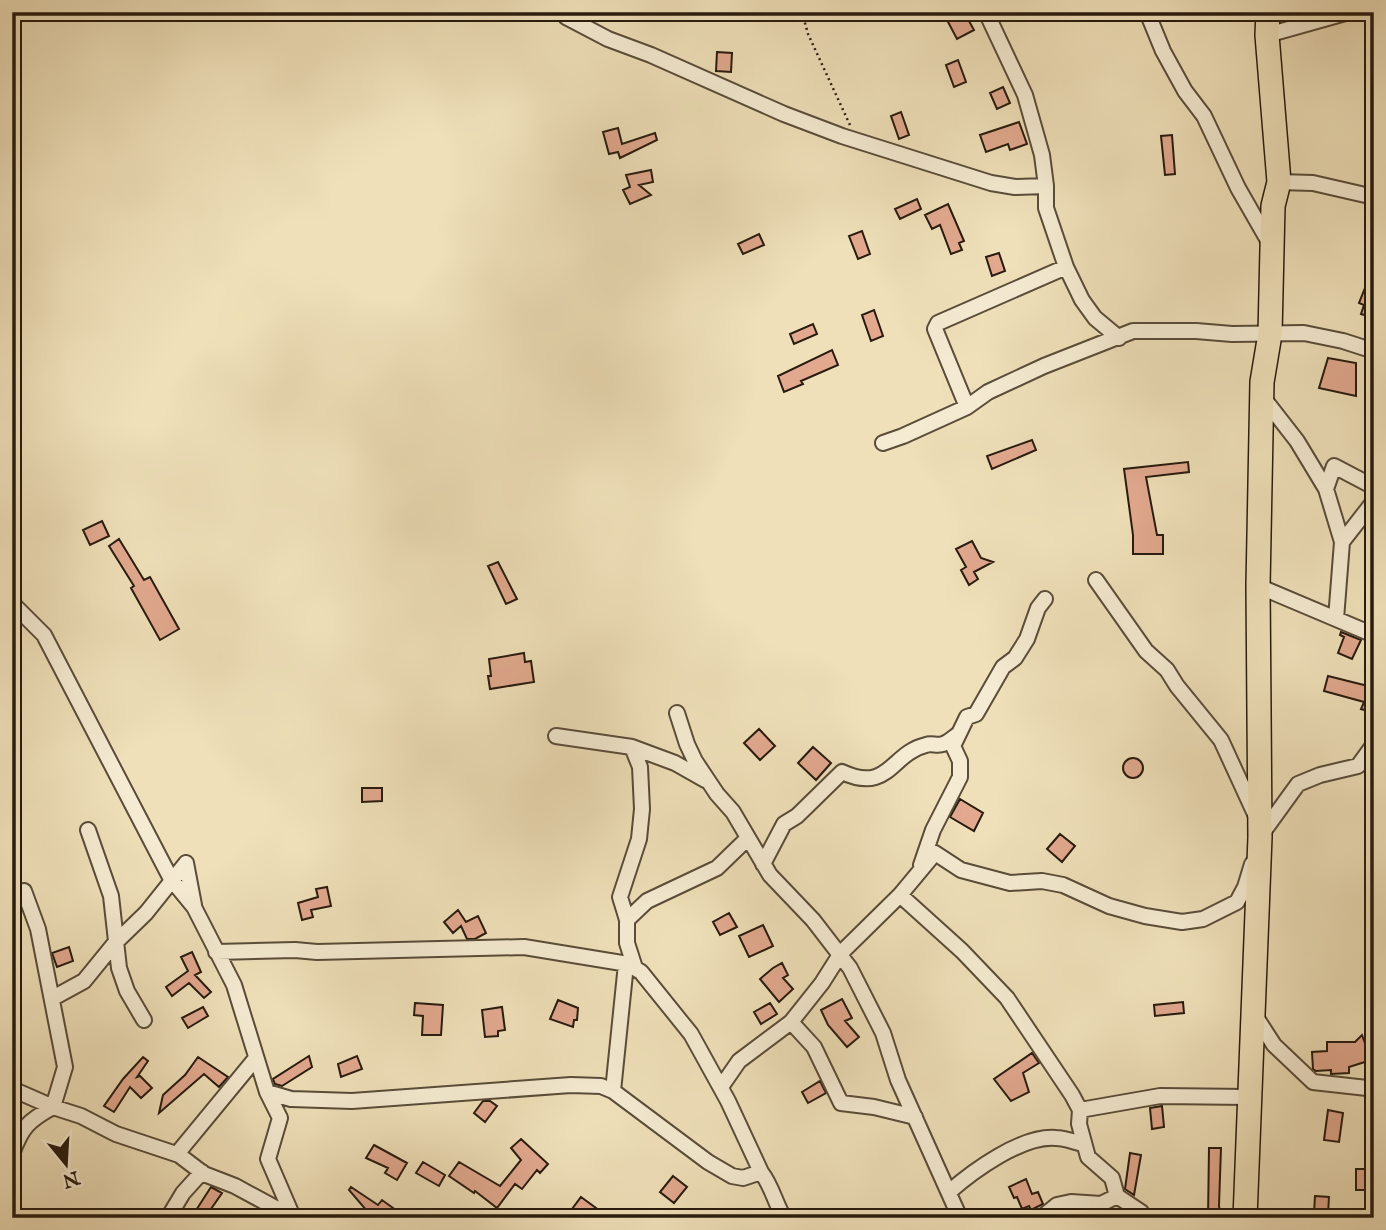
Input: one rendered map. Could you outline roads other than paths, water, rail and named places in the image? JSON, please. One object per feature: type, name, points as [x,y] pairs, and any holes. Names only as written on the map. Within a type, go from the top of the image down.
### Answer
[{"type":"main road","points":[[1245,1218],[1259,830],[1258,586],[1262,382],[1270,334],[1273,206],[1279,182],[1267,35],[1268,12]]},
{"type":"street","points":[[986,12],[1025,95],[1041,155],[1046,208],[1066,267],[1082,300],[1095,318],[1119,338]]},
{"type":"street","points":[[1147,12],[1163,51],[1185,91],[1204,116],[1238,188],[1274,249]]},
{"type":"street","points":[[1267,35],[1349,12]]},
{"type":"street","points":[[566,17],[608,39],[651,54],[784,114],[857,140],[990,183],[1015,187],[1046,186]]},
{"type":"street","points":[[1279,182],[1313,183],[1374,197]]},
{"type":"street","points":[[967,407],[935,329],[938,323],[1066,267]]},
{"type":"street","points":[[883,443],[967,407],[988,392],[1044,366],[1133,331],[1304,333],[1374,351]]},
{"type":"street","points":[[1262,397],[1297,441],[1326,489],[1342,542],[1336,619]]},
{"type":"street","points":[[1326,489],[1334,466],[1374,487]]},
{"type":"street","points":[[1342,542],[1374,501]]},
{"type":"street","points":[[1096,580],[1139,643],[1167,670],[1221,740],[1259,830]]},
{"type":"street","points":[[1258,586],[1374,635]]},
{"type":"street","points":[[917,874],[933,830],[960,777],[960,761],[953,746],[957,735],[967,717],[976,714],[1003,667],[1015,658],[1027,639],[1038,608],[1045,599]]},
{"type":"street","points":[[12,603],[44,635],[117,779],[173,881],[194,907],[234,985],[267,1092],[280,1118],[268,1159],[294,1217]]},
{"type":"street","points":[[677,713],[687,744],[709,782],[733,812],[770,875],[841,953],[883,1033],[898,1080],[960,1218]]},
{"type":"street","points":[[763,863],[784,824],[797,816],[842,772],[858,779],[872,778],[883,774],[926,744],[942,745],[957,735]]},
{"type":"street","points":[[556,736],[632,747],[675,763],[709,782]]},
{"type":"street","points":[[1357,766],[1374,744]]},
{"type":"street","points":[[612,1091],[630,966],[626,920],[620,897],[639,839],[642,809],[640,767],[632,747]]},
{"type":"street","points":[[721,1087],[739,1061],[791,1022],[822,983],[841,953],[900,895],[935,853],[961,870],[1010,883],[1042,881],[1063,885],[1109,906],[1145,916],[1194,922],[1237,902],[1245,887],[1259,830],[1298,784],[1320,775],[1357,766],[1374,770]]},
{"type":"street","points":[[88,830],[111,896],[119,968],[127,991],[144,1020]]},
{"type":"street","points":[[626,920],[647,901],[717,868],[748,838]]},
{"type":"street","points":[[52,998],[84,981],[146,913],[186,863],[194,907]]},
{"type":"street","points":[[12,1154],[20,1133],[30,1119],[52,1107],[65,1068],[38,929],[24,891]]},
{"type":"street","points":[[900,895],[962,951],[1007,998],[1040,1043],[1080,1110],[1079,1124],[1088,1157],[1112,1178],[1117,1196],[1141,1212],[1145,1218]]},
{"type":"street","points":[[216,952],[295,950],[317,953],[524,947],[630,966],[691,1034],[721,1087],[761,1172],[771,1185],[778,1209],[784,1218]]},
{"type":"street","points":[[1252,1009],[1274,1045],[1313,1082],[1374,1090]]},
{"type":"street","points":[[791,1022],[814,1047],[841,1103],[874,1107],[915,1117]]},
{"type":"street","points":[[179,1155],[181,1149],[256,1058]]},
{"type":"street","points":[[267,1092],[291,1099],[352,1101],[570,1085],[601,1086],[612,1091],[732,1177],[743,1178],[761,1172]]},
{"type":"street","points":[[12,1089],[116,1133],[179,1155],[202,1172],[294,1217]]},
{"type":"street","points":[[1080,1110],[1160,1096],[1248,1097]]},
{"type":"street","points":[[949,1192],[968,1175],[1030,1140],[1055,1138],[1083,1144]]},
{"type":"street","points":[[168,1218],[183,1193],[202,1172]]},
{"type":"street","points":[[1041,1218],[1057,1205],[1071,1202],[1101,1204],[1117,1196]]}]
